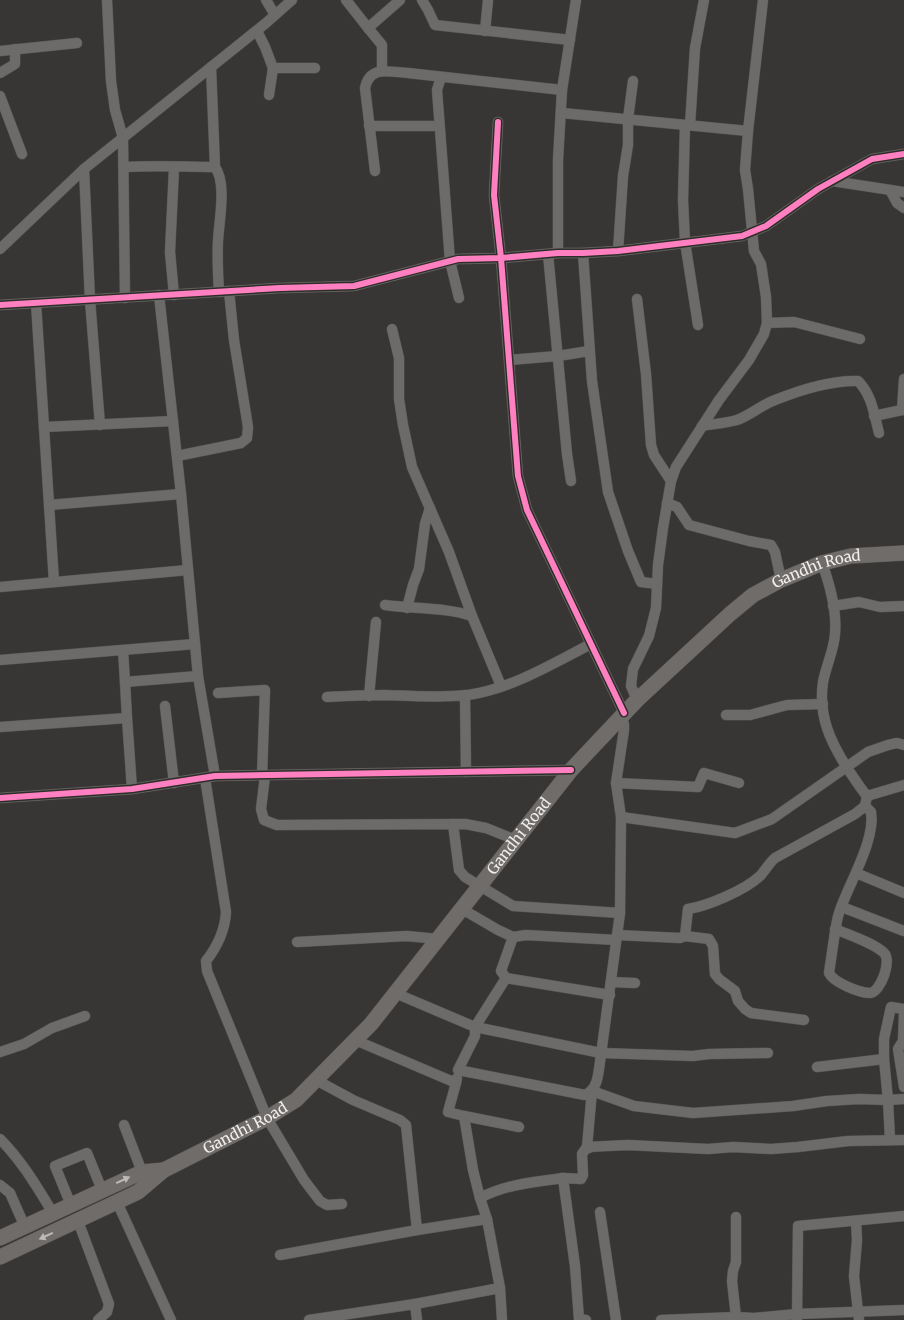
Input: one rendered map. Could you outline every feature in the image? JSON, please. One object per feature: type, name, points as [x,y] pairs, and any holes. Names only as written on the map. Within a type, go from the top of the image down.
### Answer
[{"type":"main road","name":"Gandhi Road","points":[[0,1257],[138,1192],[164,1170],[266,1118],[296,1100],[371,1024],[571,770],[637,700],[730,614],[754,595],[781,580],[822,563],[851,556],[886,552],[904,553]]},
{"type":"main road","name":"Gandhi Road","points":[[0,1238],[142,1172],[164,1170]]},
{"type":"street","points":[[107,0],[111,81],[115,110],[123,138],[125,298]]},
{"type":"street","points":[[266,0],[275,16]]},
{"type":"street","points":[[0,249],[84,169],[275,16],[292,0]]},
{"type":"street","points":[[346,0],[382,46],[382,71]]},
{"type":"street","points":[[368,28],[400,0]]},
{"type":"street","points":[[422,0],[434,25],[570,40]]},
{"type":"street","points":[[485,31],[488,0]]},
{"type":"street","points":[[571,482],[558,356],[553,253],[562,90],[576,0]]},
{"type":"street","points":[[698,325],[685,242],[683,200],[695,48],[704,0]]},
{"type":"street","points":[[637,700],[631,686],[633,669],[649,636],[656,608],[659,556],[671,481],[676,467],[702,426],[749,360],[764,334],[767,323],[766,297],[761,264],[754,250],[745,170],[763,0]]},
{"type":"street","points":[[256,31],[273,68],[269,95]]},
{"type":"street","points":[[0,51],[77,42]]},
{"type":"street","points":[[0,73],[15,64],[15,49]]},
{"type":"street","points":[[177,456],[242,443],[247,438],[248,427],[224,291],[218,242],[221,198],[219,178],[215,167],[211,67]]},
{"type":"street","points":[[273,68],[315,68]]},
{"type":"street","points":[[375,171],[365,88],[370,75],[375,72],[382,71],[562,90]]},
{"type":"street","points":[[441,77],[437,90],[450,261],[459,298]]},
{"type":"street","points":[[618,251],[623,176],[628,145],[628,119],[633,80]]},
{"type":"street","points":[[0,96],[22,154]]},
{"type":"street","points":[[562,113],[748,131]]},
{"type":"street","points":[[498,122],[494,195],[501,258],[518,476],[527,510],[591,644],[622,715],[624,724],[616,783],[621,817],[620,913],[602,1053],[592,1092],[588,1148]]},
{"type":"street","points":[[369,126],[433,126]]},
{"type":"street","points":[[0,306],[224,291],[354,286],[458,259],[618,251],[742,236],[766,226],[818,189],[872,159],[904,154]]},
{"type":"street","points":[[124,167],[148,165],[174,168],[215,167]]},
{"type":"street","points":[[174,168],[170,252],[174,295]]},
{"type":"street","points":[[84,169],[90,300],[100,425]]},
{"type":"street","points":[[832,181],[904,192]]},
{"type":"street","points":[[890,190],[897,203],[904,208]]},
{"type":"street","points":[[583,253],[592,381],[608,492],[628,551],[641,582],[657,584]]},
{"type":"street","points":[[159,295],[181,494],[198,676],[226,912],[225,926],[213,952],[206,961],[207,971],[266,1118],[304,1180],[320,1201],[327,1205],[342,1204]]},
{"type":"street","points":[[638,300],[651,445],[654,455],[671,481]]},
{"type":"street","points":[[36,303],[54,582]]},
{"type":"street","points":[[767,323],[794,322],[860,339]]},
{"type":"street","points":[[392,329],[399,358],[403,425],[412,467],[449,552],[472,616],[501,686]]},
{"type":"street","points":[[509,360],[590,351]]},
{"type":"street","points":[[874,416],[903,410],[904,379]]},
{"type":"street","points":[[702,426],[736,420],[773,400],[832,383],[858,381],[865,388],[870,399],[879,433]]},
{"type":"street","points":[[44,427],[173,421]]},
{"type":"street","points":[[49,505],[181,494]]},
{"type":"street","points":[[667,504],[677,507],[689,526],[774,547],[781,580]]},
{"type":"street","points":[[407,608],[419,570],[425,524],[430,508]]},
{"type":"street","points":[[822,563],[827,577],[835,617],[835,635],[823,684],[825,726],[838,755],[871,812],[870,828],[856,873],[835,929],[829,973],[836,982],[850,988],[870,992],[875,990],[880,984],[886,967],[886,954],[835,929]]},
{"type":"street","points":[[0,587],[188,570]]},
{"type":"street","points":[[833,606],[859,602],[880,607],[904,606]]},
{"type":"street","points":[[385,605],[456,611],[472,616]]},
{"type":"street","points":[[369,696],[376,622]]},
{"type":"street","points":[[0,660],[195,644]]},
{"type":"street","points":[[327,697],[465,695],[501,686],[544,668],[591,644]]},
{"type":"street","points":[[123,650],[132,789]]},
{"type":"street","points":[[125,682],[198,676]]},
{"type":"street","points":[[218,693],[265,690],[261,809],[264,820],[276,825],[465,824],[486,828],[516,840]]},
{"type":"street","points":[[465,695],[466,772]]},
{"type":"street","points":[[726,715],[750,715],[786,705],[823,704]]},
{"type":"street","points":[[165,706],[174,783]]},
{"type":"street","points":[[0,726],[128,718]]},
{"type":"street","points":[[621,817],[735,833],[772,819],[868,752],[897,743],[904,744]]},
{"type":"street","points":[[0,798],[132,789],[210,777],[571,770]]},
{"type":"street","points":[[616,783],[698,787],[704,773],[739,783]]},
{"type":"street","points":[[685,936],[688,909],[705,905],[733,893],[760,876],[775,858],[855,814],[866,801],[904,785]]},
{"type":"street","points":[[453,824],[459,870],[465,877],[513,906],[620,913]]},
{"type":"street","points":[[856,873],[904,893]]},
{"type":"street","points":[[842,907],[904,931]]},
{"type":"street","points":[[462,909],[513,937],[526,935],[680,938],[685,936],[709,939],[713,946],[715,974],[735,991],[738,1001],[751,1013],[804,1020]]},
{"type":"street","points":[[297,942],[407,936],[438,939]]},
{"type":"street","points":[[513,937],[500,972],[506,978],[610,995]]},
{"type":"street","points":[[506,978],[475,1027],[475,1036],[458,1070],[448,1112],[519,1127]]},
{"type":"street","points":[[611,982],[635,983]]},
{"type":"street","points":[[395,993],[475,1027],[602,1053],[693,1056],[768,1053]]},
{"type":"street","points":[[890,1140],[884,1039],[891,1007],[904,1009]]},
{"type":"street","points":[[904,1013],[903,1041],[898,1049],[904,1087]]},
{"type":"street","points":[[0,1052],[24,1044],[52,1028],[85,1016]]},
{"type":"street","points":[[355,1040],[456,1083]]},
{"type":"street","points":[[817,1067],[884,1059]]},
{"type":"street","points":[[458,1070],[585,1095],[592,1092],[634,1106],[693,1113],[793,1106],[827,1101],[904,1099]]},
{"type":"street","points":[[316,1080],[353,1100],[400,1120],[406,1125],[417,1230]]},
{"type":"street","points":[[464,1116],[473,1170],[487,1219],[500,1288],[502,1320]]},
{"type":"street","points":[[124,1125],[142,1172]]},
{"type":"street","points":[[0,1138],[26,1169],[53,1213]]},
{"type":"street","points":[[480,1198],[492,1191],[513,1185],[563,1178],[581,1179],[583,1175],[582,1154],[588,1148],[628,1145],[708,1149],[733,1147],[772,1149],[848,1141],[904,1140]]},
{"type":"street","points":[[71,1205],[55,1166],[87,1154],[102,1190]]},
{"type":"street","points":[[563,1178],[582,1320]]},
{"type":"street","points":[[0,1185],[10,1193],[25,1227]]},
{"type":"street","points":[[117,1202],[171,1320]]},
{"type":"street","points":[[600,1212],[616,1320]]},
{"type":"street","points":[[797,1317],[798,1226],[904,1216]]},
{"type":"street","points":[[736,1217],[736,1262],[732,1271],[736,1317]]},
{"type":"street","points":[[280,1255],[487,1219]]},
{"type":"street","points":[[78,1220],[109,1304],[107,1312],[98,1320]]},
{"type":"street","points":[[856,1221],[857,1240],[854,1276],[859,1316]]},
{"type":"street","points":[[309,1320],[351,1317],[500,1288]]},
{"type":"street","points":[[416,1304],[417,1320]]},
{"type":"street","points":[[662,1320],[859,1316],[904,1310]]},
{"type":"cycle path","points":[[498,122],[494,195],[501,258],[518,476],[527,510],[624,713]]},
{"type":"cycle path","points":[[0,305],[280,288],[354,286],[458,259],[618,251],[742,236],[766,226],[818,189],[872,159],[904,154]]},
{"type":"cycle path","points":[[0,798],[132,789],[215,776],[571,770]]}]
